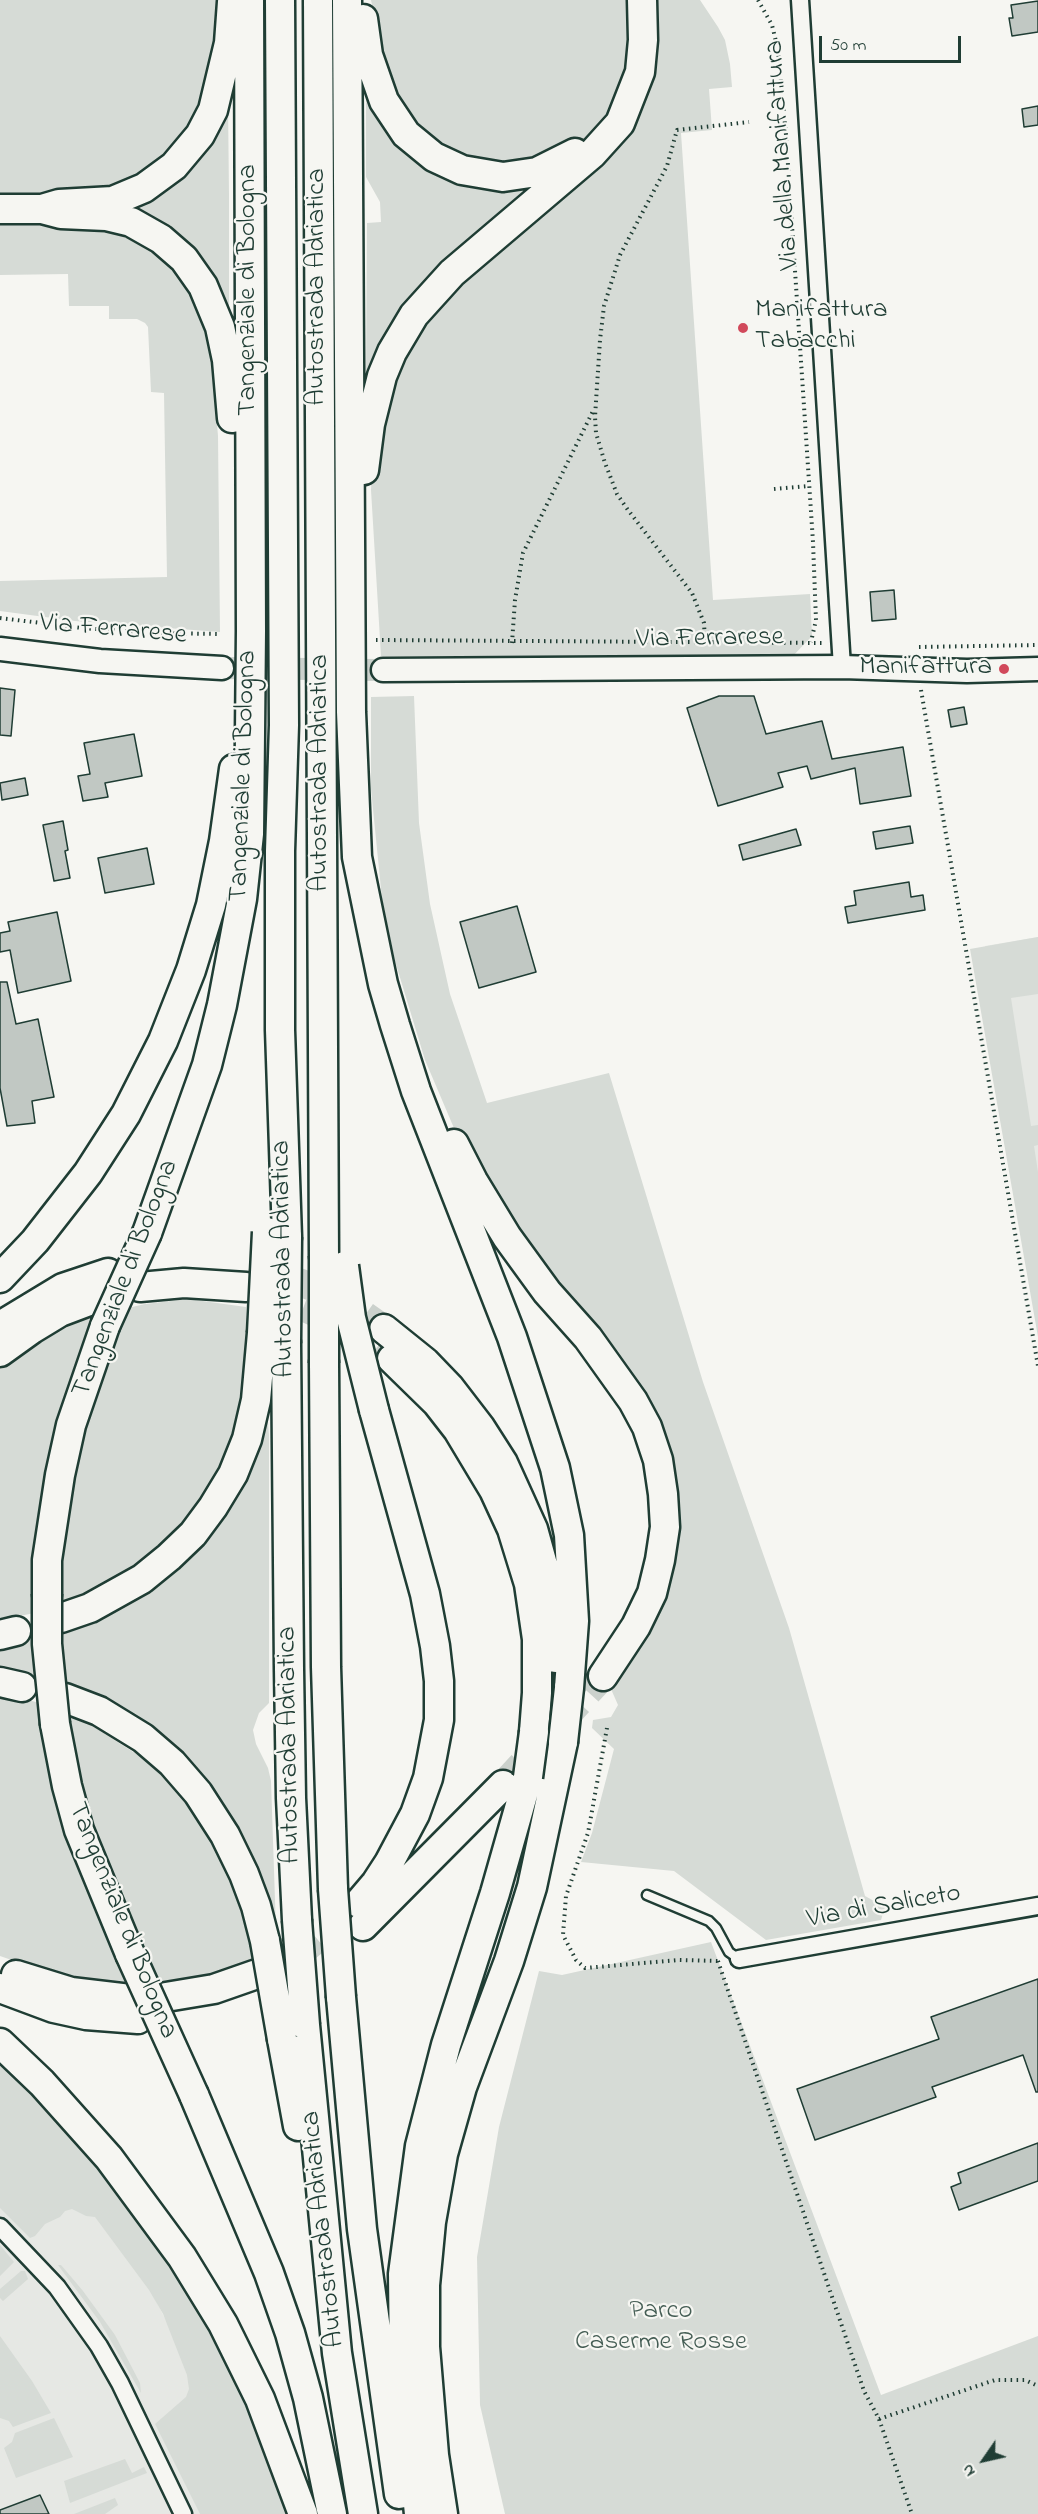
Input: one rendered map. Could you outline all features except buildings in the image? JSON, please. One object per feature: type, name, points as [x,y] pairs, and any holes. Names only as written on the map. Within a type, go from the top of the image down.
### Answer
[{"type":"highway","points":[[42,209],[59,204],[103,203],[122,198],[156,180],[183,157],[207,122],[221,85],[230,43],[232,0]]},
{"type":"highway","name":"Tangenziale di Bologna","points":[[249,0],[251,631],[249,834],[235,946],[207,1065],[147,1233],[105,1326],[71,1425],[60,1475],[47,1560],[49,1668],[55,1724],[67,1786],[79,1830],[130,1954],[194,2095],[269,2273],[290,2333],[308,2398],[332,2514]]},
{"type":"highway","name":"Autostrada Adriatica","points":[[280,0],[284,725],[280,851],[280,1030],[274,1338],[297,1920],[294,2032],[337,2353],[363,2514]]},
{"type":"highway","name":"Autostrada Adriatica","points":[[318,0],[324,1059],[334,1261],[324,1363],[327,1679],[333,1889],[362,2229],[402,2514]]},
{"type":"highway","points":[[334,1261],[424,1594],[435,1646],[439,1681],[439,1710],[428,1778],[415,1814],[376,1883],[361,1915],[528,1783],[558,1747],[562,1698],[574,1621],[570,1546],[555,1468],[512,1337],[416,1091],[383,984],[357,857],[351,684],[347,0]]},
{"type":"highway","points":[[361,0],[368,55],[375,79],[391,113],[415,142],[434,157],[454,167],[493,176],[537,172],[578,152],[626,109]]},
{"type":"highway","points":[[351,684],[361,582],[364,464],[374,407],[382,376],[392,352],[414,315],[437,287],[602,145],[616,130],[637,83],[641,64],[642,0]]},
{"type":"highway","points":[[0,209],[42,209],[62,214],[106,216],[139,226],[169,245],[184,259],[209,296],[220,327],[230,381],[235,526],[250,603]]},
{"type":"highway","points":[[0,1278],[36,1241],[66,1203],[126,1114],[163,1041],[187,981],[211,905],[224,841],[233,775],[237,680],[251,631]]},
{"type":"highway","points":[[365,898],[424,1072],[460,1156],[507,1237],[547,1292],[588,1338],[633,1401],[647,1427],[658,1461],[665,1527],[652,1593],[636,1626],[603,1676]]},
{"type":"highway","points":[[144,1277],[184,1283],[247,1278]]},
{"type":"highway","points":[[0,1326],[63,1288],[103,1285],[32,1329],[0,1352]]},
{"type":"highway","points":[[384,1329],[425,1362],[450,1388],[491,1445],[519,1496],[533,1529],[548,1583],[555,1621],[562,1698]]},
{"type":"highway","points":[[62,1618],[90,1608],[142,1579],[177,1550],[213,1508],[233,1474],[247,1439],[274,1338]]},
{"type":"highway","points":[[392,1359],[437,1403],[458,1430],[494,1490],[512,1529],[529,1584],[537,1639],[537,1693],[528,1783],[532,1887],[509,1961],[462,2087],[443,2154],[430,2222],[427,2264],[426,2369],[442,2514]]},
{"type":"highway","points":[[65,1698],[99,1711],[143,1738],[172,1763],[198,1793],[225,1835],[244,1874],[294,2032]]},
{"type":"highway","points":[[419,2514],[404,2363],[403,2274],[420,2146],[446,2045],[528,1783]]},
{"type":"highway","points":[[0,1968],[33,1982],[134,2009],[86,2015],[54,2008],[0,1988]]},
{"type":"highway","points":[[169,2007],[213,1989],[260,1983]]},
{"type":"highway","points":[[0,2043],[42,2083],[109,2158],[160,2224],[223,2324],[260,2399],[303,2514]]},
{"type":"highway","points":[[426,2369],[455,2514]]},
{"type":"main road","name":"Via Ferrarese","points":[[0,649],[100,661],[222,668]]},
{"type":"main road","name":"Via Ferrarese","points":[[383,670],[842,667],[919,658],[967,671],[1038,669]]},
{"type":"street","name":"Via della Manifattura","points":[[800,0],[842,667]]},
{"type":"street","name":"Via di Saliceto","points":[[739,1959],[1038,1906]]},
{"type":"street","points":[[0,2227],[52,2281],[99,2346],[120,2383],[183,2514]]},
{"type":"lane","points":[[647,1895],[709,1921],[716,1928],[729,1952],[739,1959]]},
{"type":"path","points":[[758,0],[772,25],[778,50],[809,486],[816,620],[811,642]]},
{"type":"path","points":[[705,641],[704,623],[692,593],[639,525],[614,487],[596,433],[595,405],[604,306],[612,276],[620,255],[667,166],[677,130],[749,122]]},
{"type":"path","points":[[512,643],[515,600],[523,553],[595,405]]},
{"type":"path","points":[[774,489],[830,484]]},
{"type":"path","name":"Via Ferrarese","points":[[0,618],[82,628],[152,633],[220,634]]},
{"type":"path","points":[[375,640],[512,643],[705,641],[840,644]]},
{"type":"path","points":[[919,658],[1038,645]]},
{"type":"path","points":[[911,647],[919,658],[920,689],[1038,1366]]},
{"type":"path","points":[[607,1728],[588,1833],[566,1896],[563,1935],[576,1960],[585,1968],[680,1960],[739,1959]]},
{"type":"path","points":[[718,1961],[864,2391],[879,2419],[912,2514]]},
{"type":"path","points":[[879,2419],[995,2380],[1025,2380],[1038,2386]]},
{"type":"shaded area","points":[[1038,937],[1038,1285],[985,946]]},
{"type":"shaded area","points":[[0,2080],[111,2212],[264,2514],[0,2514]]},
{"type":"green space","points":[[0,0],[224,0],[207,97],[183,143],[121,189],[0,198]]},
{"type":"green space","points":[[371,0],[632,0],[631,57],[611,112],[595,131],[574,149],[509,169],[441,151],[393,101]]},
{"type":"green space","points":[[655,0],[700,0],[725,40],[730,64],[732,87],[709,89],[712,130],[681,133],[713,600],[810,594],[812,636],[792,657],[774,658],[381,656],[371,490],[372,471],[391,382],[422,317],[592,163]]},
{"type":"green space","points":[[366,96],[371,96],[393,132],[533,186],[371,377],[366,379],[367,223],[381,222],[380,202],[366,177]]},
{"type":"green space","points":[[228,102],[229,196],[229,311],[131,207]]},
{"type":"green space","points":[[0,220],[114,227],[159,249],[203,306],[196,311],[203,327],[212,365],[218,436],[220,632],[75,621],[0,611],[0,581],[167,577],[164,393],[151,392],[148,327],[137,319],[109,319],[109,306],[69,306],[68,274],[0,275]]},
{"type":"green space","points":[[414,696],[419,823],[430,904],[450,994],[487,1103],[609,1073],[703,1382],[789,1628],[865,1896],[885,1907],[881,1920],[766,1940],[674,1871],[581,1862],[592,1833],[614,1749],[592,1728],[593,1720],[611,1717],[618,1705],[611,1689],[633,1660],[653,1622],[665,1459],[465,1154],[425,1060],[395,961],[382,899],[371,789],[371,697]]},
{"type":"green space","points":[[1038,937],[1038,994],[1011,998],[1031,1126],[1038,1125],[1038,1145],[1034,1146],[1038,1172],[1038,1337],[970,949]]},
{"type":"green space","points":[[188,1299],[246,1307],[242,1408],[218,1476],[188,1517],[154,1554],[121,1578],[83,1599],[54,1609],[0,1620],[0,1367],[38,1341],[89,1317],[145,1304]]},
{"type":"green space","points":[[265,1420],[268,1422],[269,1435],[269,1703],[259,1713],[253,1730],[256,1744],[268,1768],[271,1781],[276,1930],[236,1831],[73,1686],[0,1670],[0,1645],[42,1634],[135,1593]]},
{"type":"green space","points":[[0,1694],[74,1714],[152,1764],[187,1799],[225,1861],[253,1958],[230,1969],[197,1977],[99,1985],[49,1973],[0,1956]]},
{"type":"green space","name":"Parco Caserme Rosse","points":[[711,1942],[881,2395],[1038,2336],[1038,2514],[505,2514],[480,2405],[477,2257],[499,2127],[539,1971],[562,1975]]},
{"type":"green space","points":[[0,2055],[128,2197],[236,2369],[291,2514],[200,2514],[155,2424],[186,2397],[189,2389],[187,2375],[163,2314],[149,2290],[95,2217],[86,2216],[72,2209],[65,2211],[60,2217],[45,2224],[35,2236],[30,2238],[0,2208]]},
{"type":"green space","points":[[0,2245],[14,2262],[0,2276]]},
{"type":"green space","points":[[58,2265],[61,2265],[83,2291],[115,2335],[140,2383],[141,2393],[100,2322]]},
{"type":"green space","points":[[21,2271],[25,2271],[28,2279],[3,2301],[0,2298],[0,2289]]},
{"type":"green space","points":[[0,2336],[32,2381],[51,2413],[13,2427],[9,2421],[0,2418]]},
{"type":"green space","points":[[54,2418],[73,2457],[16,2478],[4,2448],[12,2442],[15,2433]]},
{"type":"green space","points":[[125,2459],[132,2473],[144,2467],[147,2473],[70,2503],[64,2481]]},
{"type":"green space","points":[[115,2498],[118,2505],[105,2514],[74,2514]]},
{"type":"tunnel","points":[[222,668],[383,670]]},
{"type":"tunnel","points":[[249,1268],[285,1277],[320,1290],[356,1309],[384,1329]]},
{"type":"tunnel","points":[[264,1293],[345,1326],[392,1359]]},
{"type":"tunnel","points":[[503,1785],[603,1676]]},
{"type":"tunnel","points":[[257,1974],[305,1949],[352,1910]]},
{"type":"place","name":"Manifattura Tabacchi","points":[[743,328]]},
{"type":"place","name":"Manifattura","points":[[1004,669]]}]
